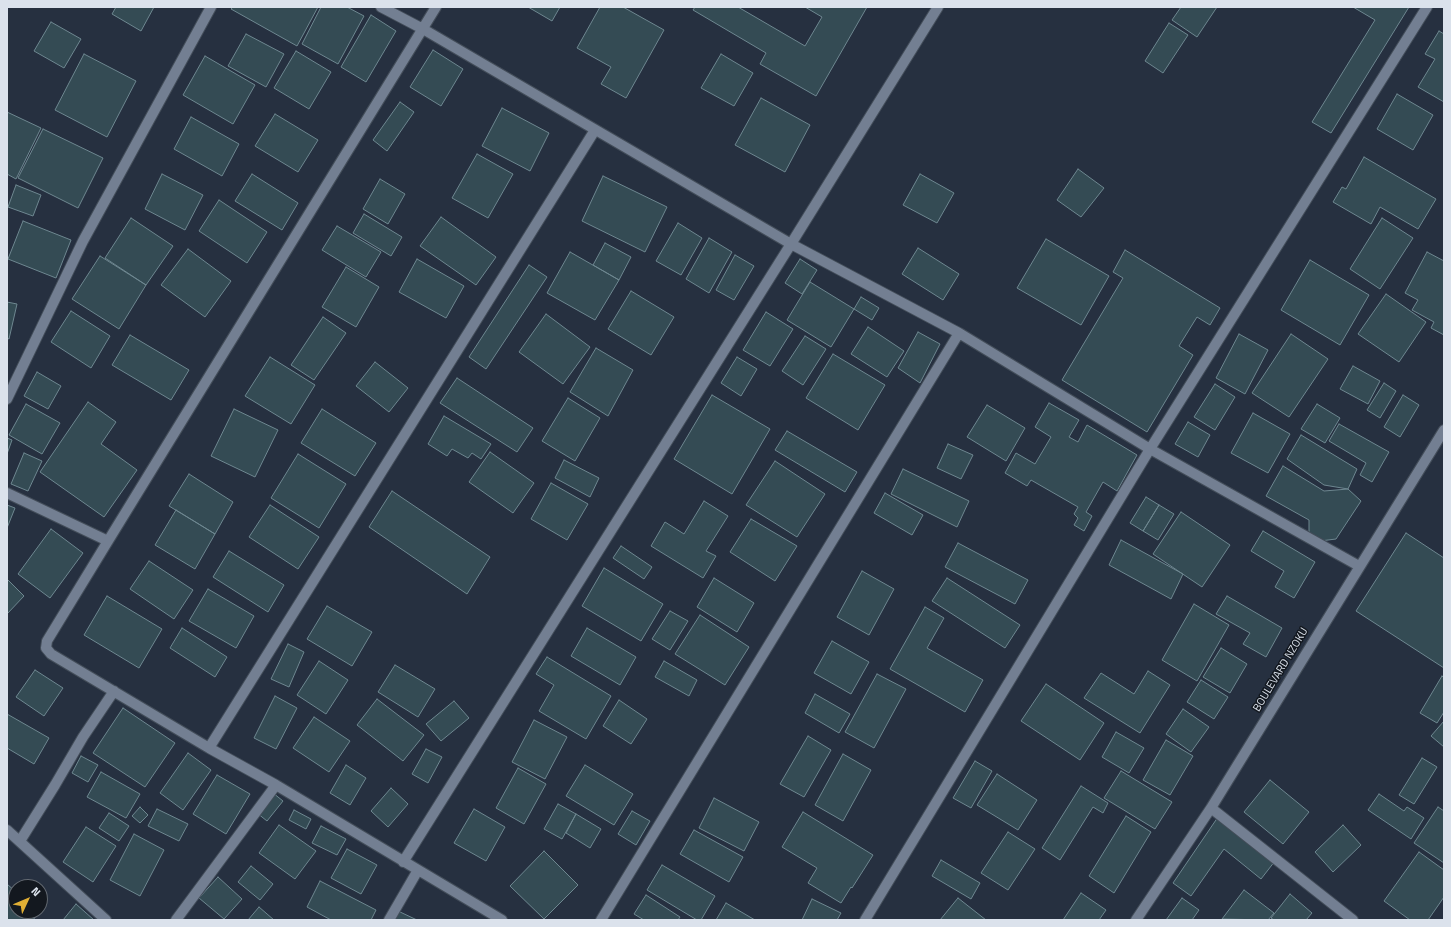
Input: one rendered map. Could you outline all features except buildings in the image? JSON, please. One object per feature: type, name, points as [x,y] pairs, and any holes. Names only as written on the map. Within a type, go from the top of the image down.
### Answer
[{"type":"street","points":[[7,398],[83,241],[211,7]]},
{"type":"street","points":[[381,7],[422,29],[791,244],[959,333],[1150,449],[1359,566]]},
{"type":"street","points":[[436,7],[108,541],[48,641],[46,648],[51,654],[209,748],[276,785],[502,920]]},
{"type":"street","points":[[403,862],[938,7]]},
{"type":"street","points":[[865,920],[1150,449],[1427,7]]},
{"type":"street","points":[[209,748],[595,130]]},
{"type":"street","points":[[601,920],[959,333]]},
{"type":"street","name":"BOULEVARD NZOKU","points":[[1136,920],[1211,808],[1444,430]]},
{"type":"street","points":[[7,493],[108,541]]},
{"type":"street","points":[[20,841],[55,785],[83,736],[114,691]]},
{"type":"street","points":[[176,920],[276,785]]},
{"type":"street","points":[[1211,808],[1353,920]]},
{"type":"street","points":[[7,830],[106,920]]},
{"type":"street","points":[[389,920],[418,870]]}]
